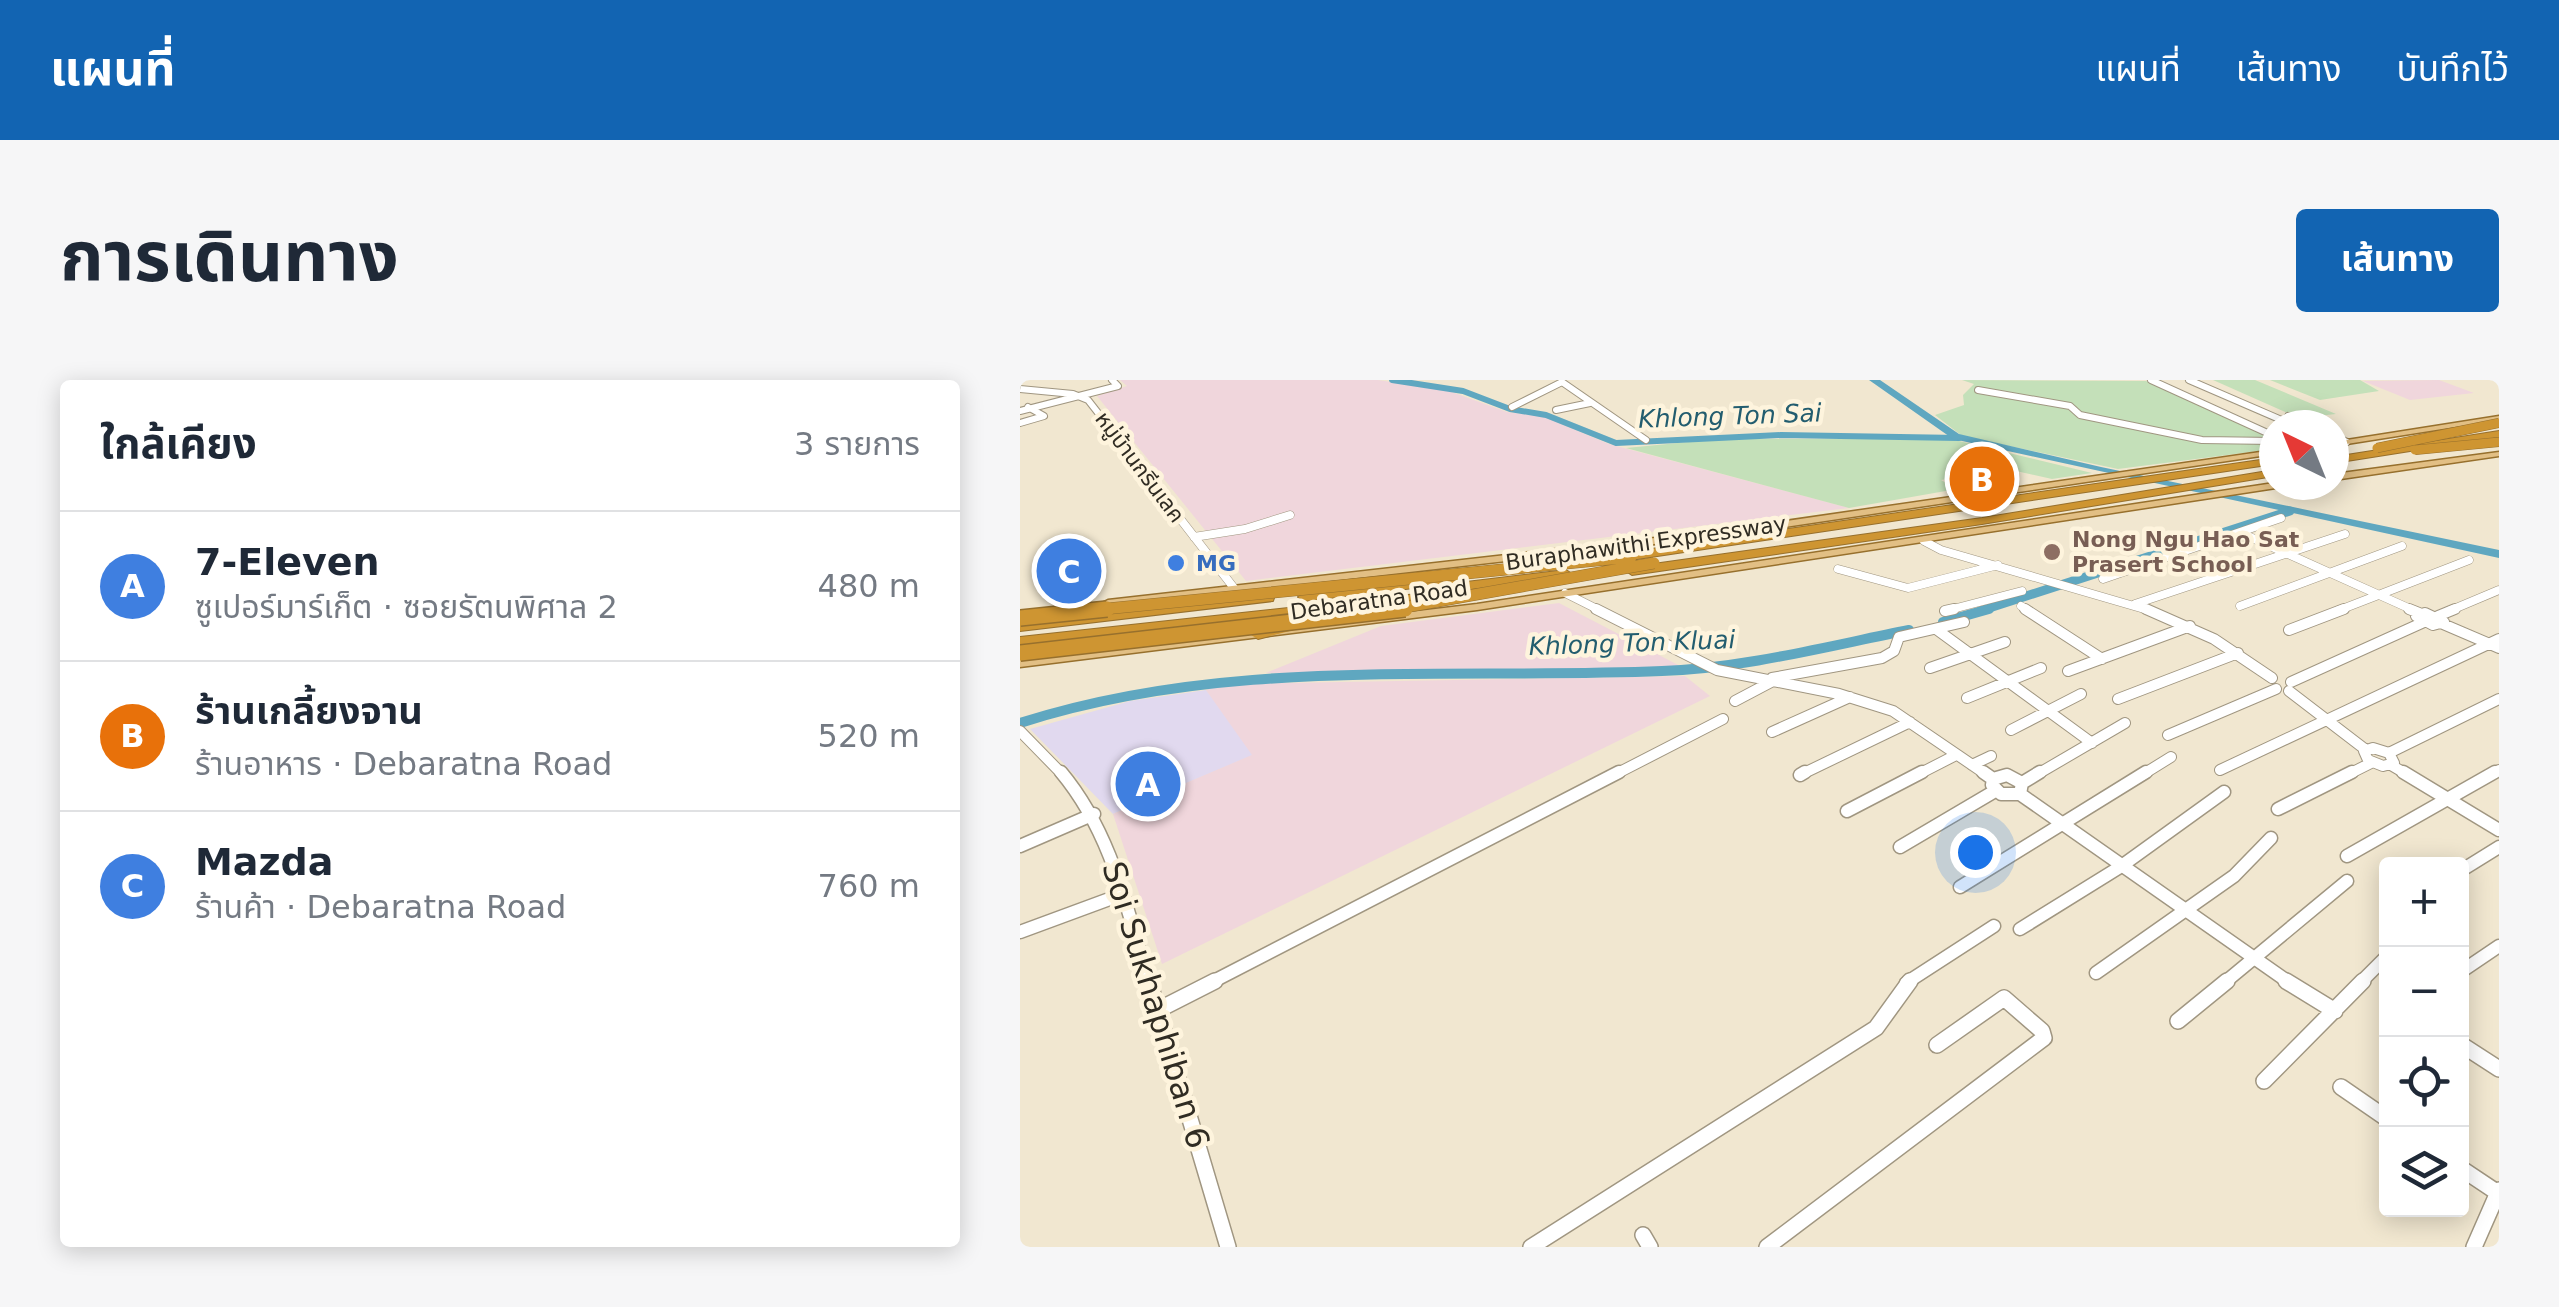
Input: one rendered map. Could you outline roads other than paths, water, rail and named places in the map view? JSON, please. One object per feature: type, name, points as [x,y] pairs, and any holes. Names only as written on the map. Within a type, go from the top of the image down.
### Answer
[{"type":"highway","points":[[2349,455],[2499,435]]},
{"type":"highway","points":[[2381,450],[2499,435]]},
{"type":"highway","points":[[2349,456],[2499,435]]},
{"type":"highway","name":"Debaratna Road","points":[[1020,628],[1510,572],[2159,478],[2259,468]]},
{"type":"highway","name":"Buraphawithi Expressway","points":[[1020,640],[1653,559],[2259,469]]},
{"type":"highway","name":"Debaratna Road","points":[[1020,640],[1694,563],[2187,491],[2259,471]]},
{"type":"highway","points":[[1984,505],[2099,478]]},
{"type":"highway","points":[[1982,521],[2153,502]]},
{"type":"highway","points":[[1020,615],[1431,574],[1653,559]]},
{"type":"highway","points":[[1020,653],[1428,606],[1653,559]]},
{"type":"highway","name":"Buraphawithi Expressway","points":[[1020,628],[1653,559]]},
{"type":"highway","points":[[1258,635],[1400,599]]},
{"type":"main road","points":[[2349,442],[2499,435]]},
{"type":"main road","points":[[2349,475],[2432,463],[2499,435]]},
{"type":"main road","name":"Debaratna Road","points":[[1020,615],[1630,545],[2259,454]]},
{"type":"main road","name":"Debaratna Road","points":[[1020,663],[1565,593],[1939,538],[2153,502],[2187,491],[2259,487]]},
{"type":"street","points":[[1020,411],[1119,386],[1112,380]]},
{"type":"street","points":[[2151,380],[2259,429]]},
{"type":"street","points":[[2162,380],[2259,428]]},
{"type":"street","points":[[2189,380],[2260,410],[2272,409]]},
{"type":"street","points":[[2206,380],[2272,409]]},
{"type":"street","points":[[1512,407],[1562,382],[1646,440]]},
{"type":"street","name":"หมู่บ้านกรีนเลค","points":[[1020,389],[1083,396],[1234,588]]},
{"type":"street","points":[[1020,423],[1044,416],[1020,401],[1042,390]]},
{"type":"street","points":[[1978,390],[2070,406],[2080,414],[2202,440],[2259,437]]},
{"type":"street","points":[[1556,410],[1590,403]]},
{"type":"street","points":[[1194,537],[1245,529],[1290,515]]},
{"type":"street","points":[[2103,579],[2281,518]]},
{"type":"street","points":[[2241,532],[2421,618],[2441,620],[2496,644]]},
{"type":"street","points":[[2135,604],[2345,534]]},
{"type":"street","points":[[1939,538],[1952,551]]},
{"type":"street","points":[[1924,540],[1942,550],[2135,604],[2190,626],[2238,654],[2366,750],[2390,759],[2499,830]]},
{"type":"street","points":[[2240,606],[2402,546]]},
{"type":"street","points":[[2290,630],[2469,560]]},
{"type":"street","points":[[1838,569],[1908,588],[2002,564]]},
{"type":"street","points":[[2441,620],[2499,590]]},
{"type":"street","points":[[1944,610],[2022,591]]},
{"type":"street","points":[[1565,593],[1711,668],[1850,697],[1893,711],[2008,796],[2126,723]]},
{"type":"street","points":[[2021,606],[2102,659]]},
{"type":"street","points":[[2168,735],[2421,618]]},
{"type":"street","points":[[1735,701],[1767,680],[1882,658],[1894,650],[1899,637],[1964,622]]},
{"type":"street","points":[[2068,670],[2190,626]]},
{"type":"street","points":[[1936,628],[2092,743]]},
{"type":"street","points":[[1930,668],[2004,642]]},
{"type":"street","points":[[2220,770],[2496,644]]},
{"type":"street","points":[[2118,699],[2238,654]]},
{"type":"street","points":[[1968,698],[2041,668]]},
{"type":"street","points":[[2011,730],[2081,694]]},
{"type":"street","points":[[1772,732],[1850,697]]},
{"type":"street","points":[[2278,809],[2372,762],[2390,759],[2499,699]]},
{"type":"street","points":[[1158,1010],[1723,718]]},
{"type":"street","points":[[1800,775],[1910,722]]},
{"type":"street","name":"Soi Sukhaphiban 6","points":[[1020,731],[1062,770],[1094,814],[1123,894],[1228,1247]]},
{"type":"street","points":[[2366,750],[2365,757],[2372,762]]},
{"type":"street","points":[[1847,810],[1956,755]]},
{"type":"street","points":[[1972,766],[1992,756]]},
{"type":"street","points":[[1960,887],[2172,757]]},
{"type":"street","points":[[2347,856],[2499,770]]},
{"type":"street","points":[[1900,848],[2007,775],[2061,824],[2120,867],[2250,960],[2335,1011]]},
{"type":"street","points":[[2020,929],[2120,867],[2224,792]]},
{"type":"street","points":[[1020,846],[1094,814]]},
{"type":"street","points":[[2096,972],[2234,876],[2272,838]]},
{"type":"street","points":[[2469,866],[2499,847]]},
{"type":"street","points":[[2178,1021],[2347,881]]},
{"type":"street","points":[[1020,932],[1123,894]]},
{"type":"street","points":[[1531,1247],[1876,1028],[1905,984],[1994,926]]},
{"type":"street","points":[[2469,966],[2499,946]]},
{"type":"street","points":[[2264,1081],[2379,964]]},
{"type":"street","points":[[1767,1247],[2044,1038],[2042,1031],[2004,998],[1936,1045]]},
{"type":"street","points":[[2469,1049],[2499,1068]]},
{"type":"street","points":[[2341,1087],[2379,1113]]},
{"type":"street","points":[[2469,1173],[2498,1192],[2474,1247]]},
{"type":"waterway","name":"Khlong Ton Sai","points":[[1392,380],[1463,391],[1510,409],[1546,415],[1616,443],[1781,435],[1959,438]]},
{"type":"waterway","points":[[1874,380],[1954,435]]},
{"type":"waterway","points":[[1957,437],[2096,469]]},
{"type":"waterway","points":[[2104,470],[2499,554]]},
{"type":"waterway","name":"Khlong Ton Kluai","points":[[1980,611],[2290,511]]},
{"type":"waterway","name":"Khlong Ton Kluai","points":[[1943,622],[1989,609]]},
{"type":"waterway","name":"Khlong Ton Kluai","points":[[1020,723],[1099,702],[1258,679],[1693,669],[1909,630]]},
{"type":"place","name":"ร้านเกลี้ยงจาน","points":[[1982,479]]},
{"type":"place","name":"Nong Ngu Hao Sat Prasert School","points":[[2052,552]]},
{"type":"place","name":"MG","points":[[1176,563]]},
{"type":"place","name":"Mazda","points":[[1069,571]]},
{"type":"place","name":"7-Eleven","points":[[1148,784]]}]
